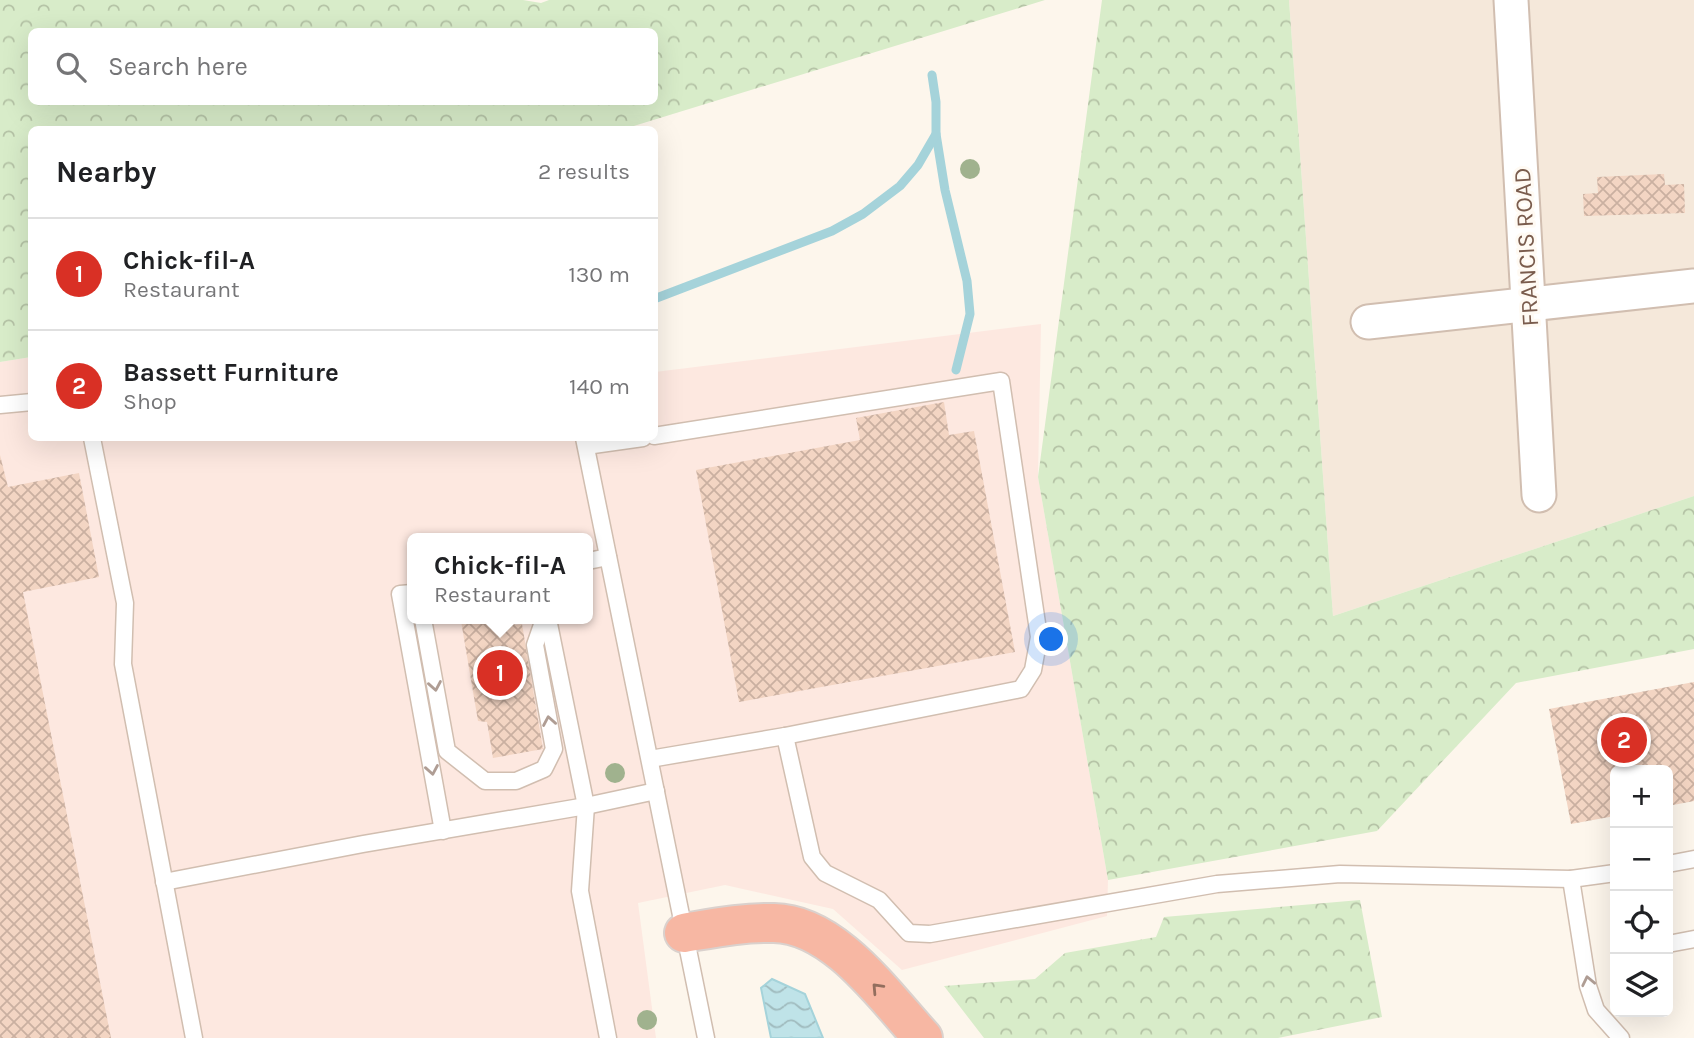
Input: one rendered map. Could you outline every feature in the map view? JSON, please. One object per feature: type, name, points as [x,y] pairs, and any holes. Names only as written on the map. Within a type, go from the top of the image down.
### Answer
[{"type":"highway","points":[[684,933],[734,925],[776,923],[802,927],[824,937],[850,960],[923,1038]]},
{"type":"street","name":"FRANCIS ROAD","points":[[1511,0],[1539,495]]},
{"type":"street","points":[[1368,322],[1694,286]]},
{"type":"lane","points":[[650,759],[785,736],[1021,689],[1033,670],[1039,637],[1001,381],[658,435]]},
{"type":"lane","points":[[0,405],[28,402]]},
{"type":"lane","points":[[93,441],[125,603],[123,664],[194,1038]]},
{"type":"lane","points":[[585,442],[706,1038]]},
{"type":"lane","points":[[593,560],[608,557]]},
{"type":"lane","points":[[407,593],[400,594],[443,831]]},
{"type":"lane","points":[[424,624],[447,751],[485,781],[516,781],[544,769],[554,749],[536,645],[544,624]]},
{"type":"lane","points":[[547,624],[586,806],[580,891],[608,1038]]},
{"type":"lane","points":[[785,736],[812,856],[825,873],[879,900],[914,935],[1230,883],[1340,874],[1571,879],[1610,874]]},
{"type":"lane","points":[[164,882],[656,791]]},
{"type":"lane","points":[[1673,863],[1694,859]]},
{"type":"lane","points":[[1571,879],[1588,986],[1597,1010],[1621,1038]]},
{"type":"lane","points":[[1673,943],[1694,939]]},
{"type":"shaded area","points":[[1289,0],[1694,0],[1694,496],[1333,616]]},
{"type":"shaded area","points":[[1041,324],[1038,477],[1108,880],[1107,916],[902,970],[833,909],[725,885],[638,903],[656,1038],[0,1038],[0,362],[28,357],[28,441],[658,441],[658,372]]},
{"type":"green space","points":[[0,0],[523,0],[541,3],[549,0],[1045,0],[634,126],[28,126],[28,357],[0,362]]},
{"type":"green space","points":[[1102,0],[1289,0],[1333,616],[1694,496],[1694,649],[1516,683],[1377,831],[1108,880],[1038,477]]},
{"type":"green space","points":[[1360,900],[1382,1017],[1278,1038],[984,1038],[944,986],[1035,979],[1065,953],[1156,937],[1164,917]]},
{"type":"water","points":[[772,979],[805,994],[823,1038],[771,1038],[761,988]]},
{"type":"building","points":[[1664,174],[1665,185],[1684,184],[1685,213],[1584,216],[1583,194],[1598,193],[1597,177]]},
{"type":"building","points":[[944,402],[949,435],[974,431],[1015,652],[739,702],[696,470],[860,440],[856,418]]},
{"type":"building","points":[[0,455],[8,487],[79,473],[99,577],[23,592],[111,1038],[0,1038]]},
{"type":"building","points":[[462,624],[522,624],[543,749],[493,758],[487,722],[478,721]]},
{"type":"building","points":[[1694,682],[1694,801],[1673,805],[1673,765],[1610,765],[1610,817],[1571,824],[1549,709]]},
{"type":"waterway","points":[[658,297],[832,231],[863,214],[900,186],[918,165],[936,134],[936,102],[932,75]]},
{"type":"waterway","points":[[936,134],[945,190],[967,281],[970,314],[956,370]]},
{"type":"place","name":"Chick-fil-A","points":[[500,673]]},
{"type":"place","name":"Bassett Furniture","points":[[1624,740]]}]
